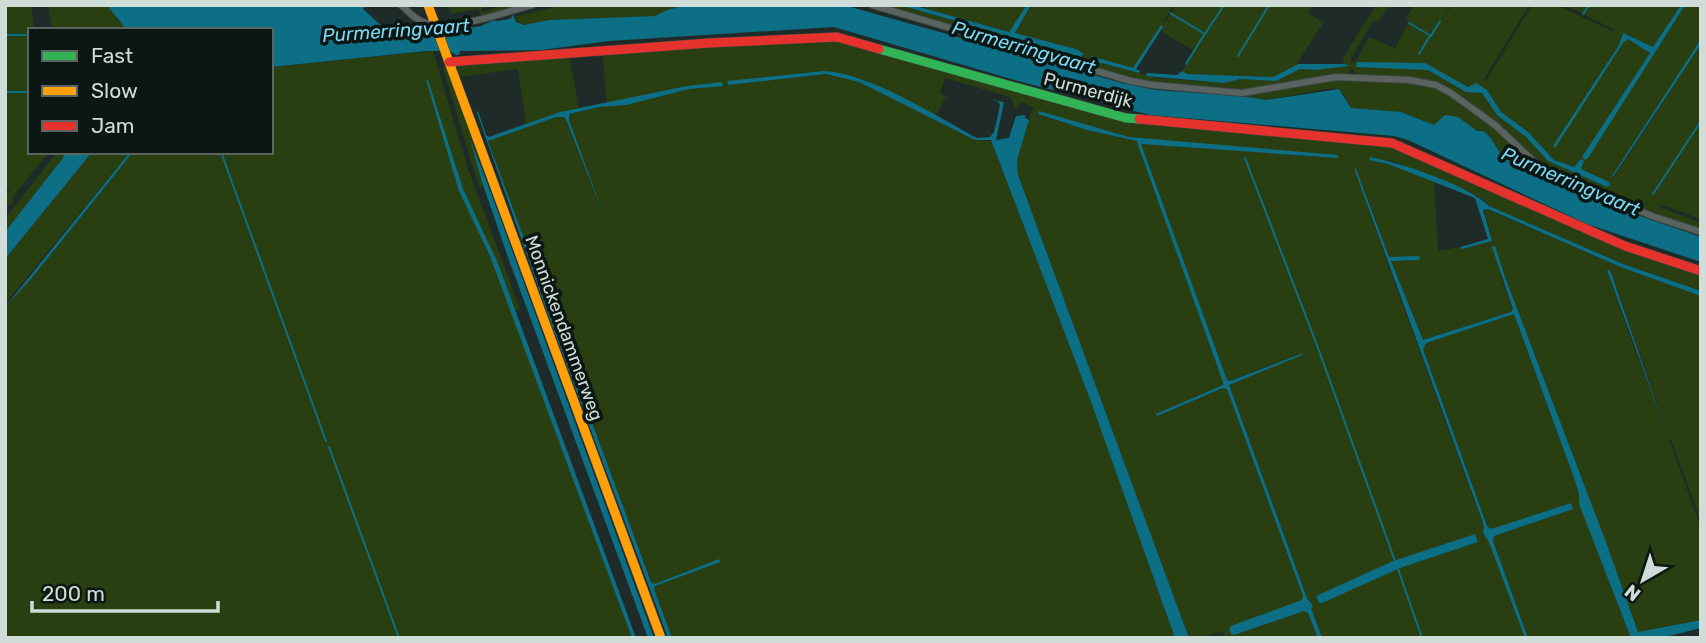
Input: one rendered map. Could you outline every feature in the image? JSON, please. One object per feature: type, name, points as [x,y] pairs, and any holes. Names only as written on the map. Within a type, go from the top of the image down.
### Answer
[{"type":"street","points":[[401,5],[420,21],[436,27],[532,5]]},
{"type":"street","name":"Monnickendammerweg","points":[[428,5],[661,638]]},
{"type":"street","points":[[872,5],[1153,85],[1242,93],[1336,77],[1359,77],[1409,80],[1436,85],[1495,125],[1542,169],[1652,216],[1701,232]]},
{"type":"street","name":"Purmerdijk","points":[[448,59],[837,37],[1126,118],[1392,143],[1625,246],[1701,271]]},
{"type":"green space","points":[[5,5],[31,5],[34,28],[28,28],[28,154],[47,154],[14,195],[14,202],[5,209],[5,192],[9,192],[9,189],[5,189]]},
{"type":"green space","points":[[48,5],[108,5],[124,28],[52,28]]},
{"type":"green space","points":[[447,5],[493,5],[481,9],[482,12],[507,5],[522,5],[482,16],[478,9],[452,14]]},
{"type":"green space","points":[[562,5],[688,5],[655,16],[549,20],[524,25],[515,20],[515,17]]},
{"type":"green space","points":[[876,5],[900,5],[1083,57],[1076,49],[1015,33],[1032,5],[1173,5],[1165,23],[1176,5],[1312,5],[1308,13],[1323,23],[1296,65],[1273,77],[1187,74],[1182,71],[1195,51],[1162,32],[1163,27],[1133,68],[1090,57],[1090,60],[1157,78],[1224,83],[1240,79],[1275,81],[1300,69],[1315,70],[1348,64],[1343,63],[1343,58],[1376,5],[1391,5],[1377,22],[1374,20],[1351,58],[1351,63],[1356,61],[1369,37],[1395,48],[1409,22],[1406,19],[1414,5],[1449,5],[1445,15],[1452,5],[1529,5],[1484,79],[1486,81],[1532,5],[1557,5],[1614,32],[1615,30],[1565,5],[1681,5],[1653,47],[1627,35],[1621,41],[1554,147],[1628,39],[1650,53],[1583,157],[1585,160],[1685,5],[1701,5],[1701,39],[1612,176],[1614,177],[1701,44],[1701,219],[1662,205],[1660,207],[1701,223],[1701,231],[1548,171],[1446,88],[1424,79],[1357,75],[1351,69],[1346,75],[1256,89],[1229,90],[1134,79]],"holes":[[[1428,70],[1468,87],[1476,84],[1487,90],[1501,112],[1528,132],[1554,160],[1574,167],[1581,159],[1581,169],[1607,187],[1548,161],[1526,137],[1497,115],[1482,93],[1466,92]]]},
{"type":"green space","points":[[927,5],[1029,5],[1010,32],[925,9]]},
{"type":"green space","points":[[831,38],[1085,109],[1393,145],[1701,274],[1701,291],[1623,264],[1489,206],[1482,198],[1440,179],[1388,160],[1370,160],[1434,181],[1438,251],[1460,247],[1462,249],[1492,241],[1484,208],[1623,268],[1701,296],[1701,521],[1669,439],[1701,529],[1701,620],[1638,632],[1495,246],[1502,281],[1513,310],[1423,340],[1391,261],[1409,261],[1406,257],[1389,257],[1354,167],[1525,638],[1322,638],[1229,385],[1302,353],[1227,380],[1141,144],[1338,158],[1129,137],[1038,115],[1137,141],[1224,385],[1157,416],[1227,388],[1303,596],[1303,600],[1235,635],[1304,611],[1308,613],[1318,638],[1225,638],[1223,631],[1201,638],[1189,638],[1018,175],[1017,160],[1033,107],[1020,102],[1018,108],[1010,97],[945,78],[940,93],[946,97],[936,115],[933,115],[865,80],[824,71],[727,82],[728,85],[826,74],[859,82],[975,140],[991,141],[1091,402],[1175,638],[672,638],[488,141],[556,117],[565,117],[603,216],[569,120],[569,114],[607,105],[602,52]],"holes":[[[1610,270],[1667,432],[1607,271]],[[1475,534],[1478,542],[1400,568],[1319,603],[1316,596],[1393,561]]]},
{"type":"green space","points":[[433,51],[467,166],[520,309],[511,311],[632,638],[5,638],[5,307],[31,279],[131,154],[273,154],[273,67]]},
{"type":"green space","points":[[569,54],[579,108],[526,124],[518,69],[459,77],[457,65]]},
{"type":"green space","points":[[446,67],[488,185],[479,187],[443,68]]},
{"type":"green space","points":[[1346,79],[1412,82],[1445,92],[1480,115],[1521,152],[1517,153],[1532,168],[1557,184],[1532,173],[1517,158],[1500,154],[1491,137],[1484,131],[1477,132],[1458,117],[1434,125],[1401,112],[1351,108],[1343,93],[1333,88],[1266,100],[1242,96]]},
{"type":"green space","points":[[55,154],[64,154],[5,232],[5,219]]},
{"type":"green space","points":[[90,154],[128,154],[5,304],[5,259]]},
{"type":"green space","points":[[1514,314],[1574,478],[1579,504],[1631,638],[1528,638],[1493,541],[1494,536],[1572,509],[1571,503],[1491,529],[1487,526],[1423,349],[1426,343]]},
{"type":"water","points":[[108,5],[366,5],[363,9],[386,30],[391,27],[395,34],[398,31],[418,32],[427,37],[481,26],[494,20],[510,19],[513,15],[516,22],[524,25],[549,20],[655,16],[688,5],[847,6],[1155,90],[1266,100],[1339,89],[1351,108],[1401,112],[1434,125],[1445,115],[1458,117],[1477,131],[1484,131],[1500,153],[1508,152],[1532,173],[1548,181],[1701,237],[1701,262],[1587,224],[1408,140],[1394,136],[1150,115],[1018,81],[834,27],[609,41],[541,50],[460,51],[459,55],[450,51],[426,51],[273,67],[273,28],[124,28]]},
{"type":"water","points":[[900,5],[912,5],[1009,32],[1027,5],[1031,5],[1015,33],[1076,49],[1084,54],[1081,57]]},
{"type":"water","points":[[1681,5],[1685,5],[1588,158],[1585,160],[1582,157],[1650,53],[1628,39],[1555,148],[1553,146],[1619,45],[1623,33],[1653,47]]},
{"type":"water","points":[[1161,25],[1163,27],[1136,69],[1139,73],[1090,60],[1091,56],[1133,68]]},
{"type":"water","points":[[1701,39],[1701,44],[1613,177],[1612,176]]},
{"type":"water","points":[[1357,62],[1425,63],[1468,87],[1476,83],[1487,90],[1501,112],[1528,132],[1554,160],[1574,167],[1581,159],[1584,161],[1581,169],[1609,182],[1610,185],[1607,187],[1548,161],[1526,137],[1497,115],[1482,93],[1466,92],[1428,70],[1356,67]]},
{"type":"water","points":[[1298,64],[1349,66],[1300,69],[1276,81],[1240,79],[1224,83],[1146,76],[1147,73],[1177,75],[1182,71],[1187,74],[1273,77]]},
{"type":"water","points":[[824,71],[861,79],[881,87],[977,138],[990,137],[994,132],[1000,106],[999,102],[992,100],[1004,102],[996,140],[1009,138],[1016,116],[1025,115],[1029,120],[1017,160],[1018,175],[1189,638],[1175,638],[1091,402],[991,140],[975,140],[859,82],[826,74],[728,85],[727,81]]},
{"type":"water","points":[[426,80],[463,189],[497,261],[636,638],[632,638],[490,256],[459,191]]},
{"type":"water","points":[[722,82],[723,86],[689,89],[626,105],[599,107],[569,114],[604,216],[565,117],[556,117],[488,141],[651,582],[655,584],[719,559],[720,562],[655,586],[672,638],[668,638],[547,312],[477,113],[478,111],[489,137],[560,112],[687,86]]},
{"type":"water","points":[[1039,111],[1129,137],[1338,155],[1338,158],[1141,144],[1227,380],[1303,353],[1229,385],[1307,598],[1313,606],[1311,608],[1322,638],[1318,638],[1308,613],[1304,611],[1231,634],[1231,626],[1302,600],[1303,596],[1227,389],[1223,388],[1157,416],[1156,414],[1223,385],[1223,382],[1137,141],[1087,130],[1038,114]]},
{"type":"water","points":[[470,139],[654,638],[648,638],[509,260]]},
{"type":"water","points":[[64,154],[90,154],[5,259],[5,232]]},
{"type":"water","points":[[128,154],[131,154],[31,279],[5,307]]},
{"type":"water","points":[[1370,157],[1399,164],[1450,183],[1489,206],[1623,264],[1701,291],[1701,296],[1623,268],[1488,209],[1483,210],[1492,241],[1462,249],[1460,247],[1488,239],[1475,198],[1388,164],[1369,160]]},
{"type":"water","points":[[1355,166],[1389,257],[1420,256],[1419,260],[1391,261],[1423,340],[1511,312],[1513,309],[1492,247],[1495,246],[1638,632],[1701,620],[1701,628],[1661,638],[1631,638],[1579,504],[1574,478],[1514,314],[1426,343],[1423,349],[1487,526],[1491,529],[1571,503],[1573,509],[1494,536],[1493,541],[1528,638],[1525,638],[1489,542],[1483,533],[1482,520]]},
{"type":"water","points":[[1607,270],[1610,270],[1666,432]]},
{"type":"water","points":[[1475,534],[1478,542],[1400,568],[1322,603],[1319,603],[1316,596],[1393,561]]},
{"type":"waterway","points":[[1170,13],[1205,34],[1224,5]]},
{"type":"waterway","points":[[1238,56],[1269,5]]},
{"type":"waterway","points":[[1583,14],[1589,5]]},
{"type":"waterway","points":[[1409,23],[1431,36],[1440,21]]},
{"type":"waterway","points":[[5,35],[28,35]]},
{"type":"waterway","points":[[1186,64],[1204,35]]},
{"type":"waterway","points":[[1419,54],[1430,36]]},
{"type":"waterway","points":[[5,92],[28,92]]},
{"type":"waterway","points":[[1653,194],[1701,121]]},
{"type":"waterway","points":[[222,154],[326,441]]},
{"type":"waterway","points":[[1245,158],[1318,348],[1395,561]]},
{"type":"waterway","points":[[329,447],[399,638]]},
{"type":"waterway","points":[[1398,569],[1422,638]]},
{"type":"traffic: fast","points":[[879,49],[1126,118],[1139,119]]},
{"type":"traffic: slow","points":[[428,5],[661,638]]},
{"type":"traffic: jam","points":[[449,62],[709,43],[837,37],[879,49]]},
{"type":"traffic: jam","points":[[1139,119],[1392,143],[1625,246],[1701,271]]},
{"type":"water label","name":"Purmerringvaart","points":[[396,30]]},
{"type":"water label","name":"Purmerringvaart","points":[[1024,47]]},
{"type":"water label","name":"Purmerringvaart","points":[[1571,181]]}]
